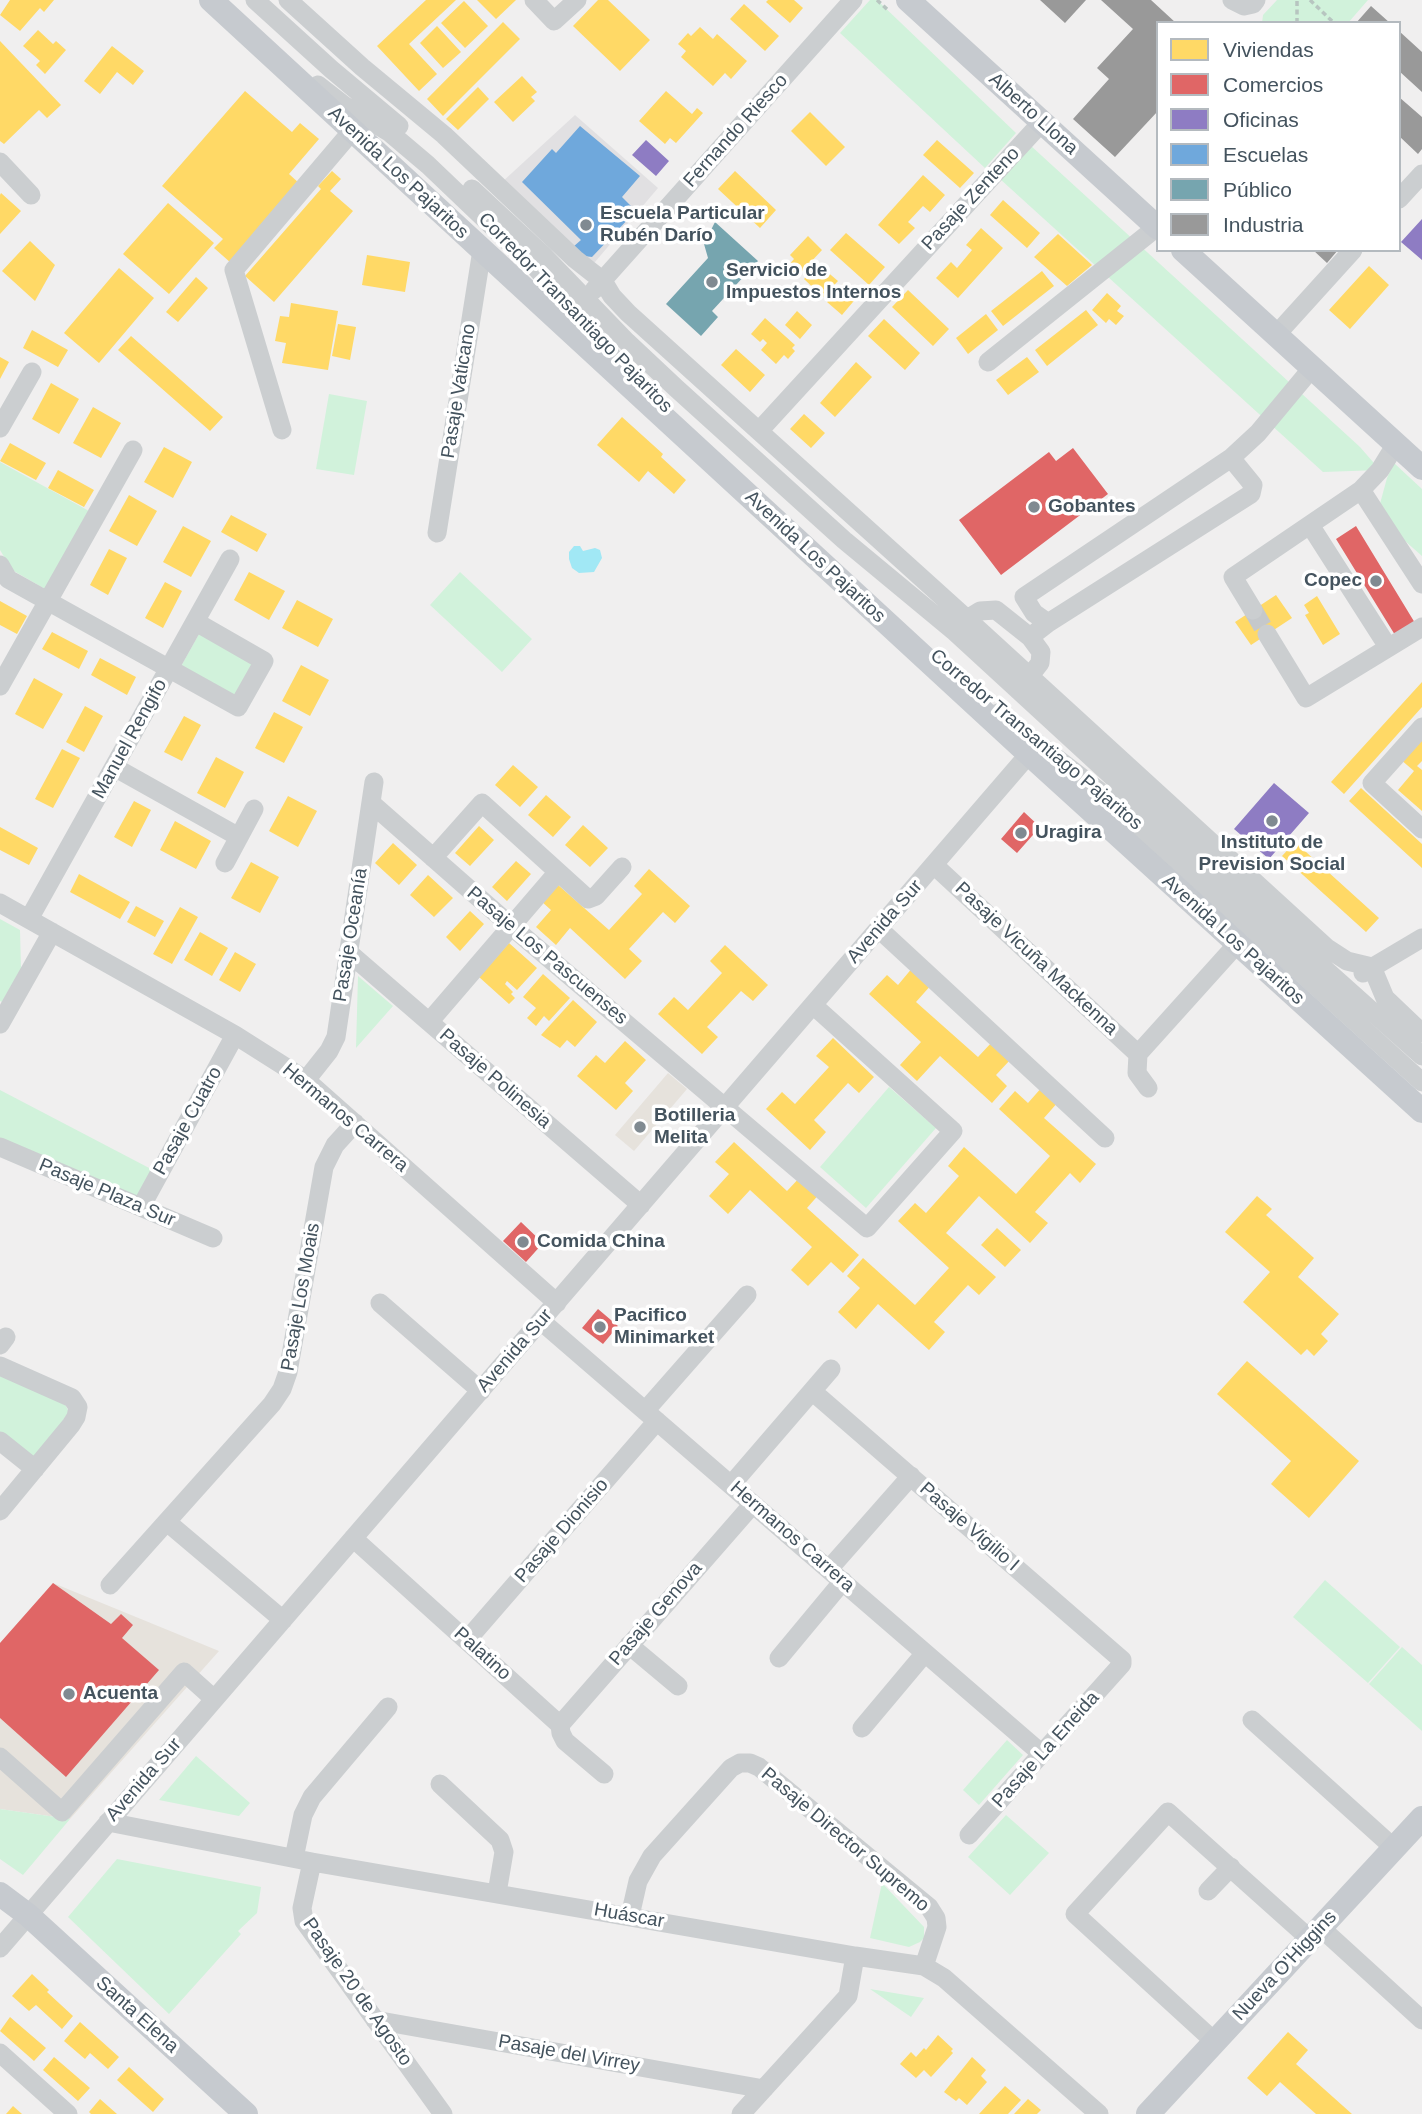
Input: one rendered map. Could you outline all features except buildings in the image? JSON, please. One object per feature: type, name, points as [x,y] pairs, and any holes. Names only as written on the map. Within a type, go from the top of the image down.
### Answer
[{"type":"main road","name":"Avenida Los Pajaritos","points":[[211,0],[482,250],[573,312],[1029,754],[1238,943],[1324,1009],[1422,1111]]},
{"type":"main road","name":"Alberto Llona","points":[[908,0],[1156,226]]},
{"type":"main road","points":[[1185,252],[1422,468]]},
{"type":"main road","name":"Nueva O'Higgins","points":[[1148,2114],[1422,1818]]},
{"type":"main road","name":"Santa Elena","points":[[0,1894],[28,1915],[246,2114]]},
{"type":"street","name":"Corredor Transantiago Pajaritos","points":[[221,0],[296,68],[345,106],[389,132],[428,165],[538,270],[607,351],[685,426],[994,709],[1107,797],[1324,1009],[1422,1082]]},
{"type":"street","name":"Corredor Transantiago Pajaritos","points":[[255,0],[349,85],[454,173],[545,257],[573,312],[637,351],[844,540],[955,632],[1422,1056]]},
{"type":"street","points":[[288,0],[362,67],[444,135],[575,259],[603,281],[612,296],[628,313],[1327,948],[1347,961],[1372,967]]},
{"type":"street","points":[[534,0],[554,21],[577,0]]},
{"type":"street","name":"Fernando Riesco","points":[[573,312],[853,0]]},
{"type":"street","name":"Pasaje Zenteno","points":[[758,431],[1042,122]]},
{"type":"street","points":[[282,430],[234,270],[352,131]]},
{"type":"street","points":[[0,162],[30,195]]},
{"type":"street","points":[[988,362],[1156,228]]},
{"type":"street","name":"Pasaje Vaticano","points":[[437,533],[482,250]]},
{"type":"street","points":[[1276,335],[1351,252]]},
{"type":"street","points":[[1048,623],[1034,613],[1024,597],[1231,458],[1258,433],[1312,368]]},
{"type":"street","points":[[0,428],[32,372]]},
{"type":"street","points":[[1253,610],[1233,578],[1361,490],[1380,470],[1396,444]]},
{"type":"street","points":[[0,686],[133,450]]},
{"type":"street","points":[[1030,637],[1251,494],[1253,485],[1231,458]]},
{"type":"street","points":[[1361,490],[1422,584]]},
{"type":"street","points":[[1310,525],[1388,647]]},
{"type":"street","name":"Manuel Rengifo","points":[[29,919],[230,559]]},
{"type":"street","points":[[3,573],[238,707],[264,661],[196,622]]},
{"type":"street","points":[[967,619],[980,611],[996,610],[1030,637],[1041,652],[1040,663],[1029,677]]},
{"type":"street","points":[[1267,634],[1306,698],[1422,627]]},
{"type":"street","points":[[1422,727],[1372,783],[1422,829]]},
{"type":"street","name":"Avenida Sur","points":[[0,1948],[1029,754]]},
{"type":"street","points":[[114,767],[239,837]]},
{"type":"street","name":"Pasaje Oceanía","points":[[306,1080],[329,1051],[336,1037],[374,782]]},
{"type":"street","name":"Pasaje Los Pascuenses","points":[[371,803],[511,926],[867,1228],[953,1131],[813,1006]]},
{"type":"street","points":[[433,858],[482,803],[585,897],[591,899],[622,867]]},
{"type":"street","points":[[225,863],[254,808]]},
{"type":"street","name":"Pasaje Vicuña Mackenna","points":[[934,864],[1138,1054]]},
{"type":"street","points":[[429,1022],[557,873]]},
{"type":"street","name":"Hermanos Carrera","points":[[0,903],[235,1035],[306,1080],[557,1303]]},
{"type":"street","points":[[879,929],[1105,1138]]},
{"type":"street","points":[[0,1024],[51,932]]},
{"type":"street","points":[[1324,1009],[1343,985],[1422,938]]},
{"type":"street","points":[[1148,1088],[1137,1073],[1138,1054],[1238,943]]},
{"type":"street","name":"Pasaje Polinesia","points":[[348,952],[641,1205]]},
{"type":"street","points":[[1372,967],[1385,998],[1422,1032]]},
{"type":"street","name":"Pasaje Cuatro","points":[[141,1207],[235,1035]]},
{"type":"street","name":"Pasaje Los Moais","points":[[110,1585],[272,1404],[282,1389],[288,1373],[324,1167],[335,1145],[355,1123]]},
{"type":"street","name":"Pasaje Plaza Sur","points":[[0,1147],[213,1238]]},
{"type":"street","name":"Pasaje Dionisio","points":[[467,1640],[747,1295]]},
{"type":"street","points":[[380,1303],[481,1391]]},
{"type":"street","name":"Hermanos Carrera","points":[[541,1321],[1042,1754]]},
{"type":"street","points":[[0,1366],[72,1398],[78,1407],[71,1425],[0,1511]]},
{"type":"street","points":[[731,1485],[831,1369]]},
{"type":"street","name":"Pasaje Vigilio I","points":[[812,1391],[1118,1656],[1122,1664]]},
{"type":"street","points":[[0,1441],[35,1469]]},
{"type":"street","points":[[779,1658],[836,1575],[911,1476]]},
{"type":"street","name":"Pasaje Genova","points":[[560,1725],[753,1504]]},
{"type":"street","points":[[167,1522],[283,1620]]},
{"type":"street","name":"Palatino","points":[[353,1538],[560,1725],[565,1741],[604,1774]]},
{"type":"street","points":[[629,1645],[678,1686]]},
{"type":"street","points":[[862,1728],[925,1653]]},
{"type":"street","name":"Pasaje La Eneida","points":[[969,1835],[1122,1664]]},
{"type":"street","points":[[0,1757],[62,1812],[184,1672],[215,1699]]},
{"type":"street","name":"Pasaje 20 de Agosto","points":[[388,1707],[312,1797],[303,1815],[302,1908],[304,1921],[443,2114]]},
{"type":"street","points":[[1252,1720],[1394,1848]]},
{"type":"street","name":"Pasaje Director Supremo","points":[[631,1916],[638,1881],[652,1856],[731,1768],[745,1762],[759,1767],[929,1908],[936,1918],[937,1927],[924,1966]]},
{"type":"street","points":[[440,1784],[500,1840],[503,1852],[497,1894]]},
{"type":"street","points":[[1215,2042],[1075,1914],[1168,1812],[1230,1867],[1422,2020]]},
{"type":"street","name":"Huáscar","points":[[108,1822],[303,1860],[924,1966],[944,1978],[1099,2114]]},
{"type":"street","points":[[1208,1891],[1230,1867]]},
{"type":"street","points":[[741,2114],[848,1996],[855,1956]]},
{"type":"street","name":"Pasaje del Virrey","points":[[375,2020],[764,2089]]},
{"type":"street","points":[[0,2053],[68,2114]]},
{"type":"path","points":[[1297,0],[1297,21]]},
{"type":"path","points":[[1310,0],[1332,21]]},
{"type":"shaded area","name":"Escuela Particular Rubén Darío","points":[[575,115],[658,188],[595,262],[587,263],[501,183]]},
{"type":"shaded area","points":[[668,1073],[687,1089],[634,1151],[615,1135]]},
{"type":"shaded area","points":[[53,1583],[219,1651],[70,1819],[0,1809],[0,1643]]},
{"type":"green space","points":[[870,0],[877,0],[1016,133],[985,168],[840,33]]},
{"type":"green space","points":[[1277,0],[1368,0],[1350,21],[1262,21],[1263,15]]},
{"type":"green space","points":[[1030,145],[1360,447],[1380,470],[1323,472],[1000,179]]},
{"type":"green space","points":[[329,394],[367,401],[354,475],[316,469]]},
{"type":"green space","points":[[0,462],[89,511],[45,589],[12,570],[0,550]]},
{"type":"green space","points":[[1394,463],[1422,489],[1422,556],[1379,518],[1378,511],[1387,478]]},
{"type":"green space","points":[[460,572],[532,639],[502,672],[430,605]]},
{"type":"green space","points":[[200,632],[257,664],[236,700],[180,668]]},
{"type":"green space","points":[[0,919],[20,930],[21,969],[2,1002],[0,1001]]},
{"type":"green space","points":[[358,976],[393,1006],[356,1048]]},
{"type":"green space","points":[[889,1087],[936,1128],[866,1208],[820,1167]]},
{"type":"green space","points":[[0,1090],[153,1170],[138,1199],[0,1141]]},
{"type":"green space","points":[[0,1374],[64,1402],[69,1412],[35,1460],[0,1434]]},
{"type":"green space","points":[[1325,1580],[1400,1647],[1368,1683],[1293,1617]]},
{"type":"green space","points":[[1402,1647],[1422,1665],[1422,1731],[1369,1684]]},
{"type":"green space","points":[[1007,1740],[1023,1755],[979,1805],[963,1790]]},
{"type":"green space","points":[[196,1756],[250,1803],[239,1816],[159,1800]]},
{"type":"green space","points":[[0,1809],[70,1819],[23,1875],[0,1859]]},
{"type":"green space","points":[[1006,1815],[1049,1853],[1010,1895],[968,1857]]},
{"type":"green space","points":[[117,1859],[261,1887],[257,1913],[238,1931],[241,1934],[169,2014],[68,1917]]},
{"type":"green space","points":[[882,1883],[924,1927],[924,1938],[920,1942],[909,1947],[870,1938]]},
{"type":"green space","points":[[870,1989],[924,1998],[911,2017]]},
{"type":"water","points":[[574,546],[580,546],[583,551],[595,548],[600,550],[602,558],[594,572],[579,573],[572,568],[569,552]]},
{"type":"tunnel","points":[[1253,610],[1267,634]]},
{"type":"place","name":"Escuela Particular Rubén Darío","points":[[586,225]]},
{"type":"place","name":"Servicio de Impuestos Internos","points":[[712,282]]},
{"type":"place","name":"Gobantes","points":[[1034,507]]},
{"type":"place","name":"Copec","points":[[1376,581]]},
{"type":"place","name":"Instituto de Prevision Social","points":[[1272,821]]},
{"type":"place","name":"Uragira","points":[[1021,833]]},
{"type":"place","name":"Botilleria Melita","points":[[640,1127]]},
{"type":"place","name":"Comida China","points":[[523,1242]]},
{"type":"place","name":"Pacifico Minimarket","points":[[600,1327]]},
{"type":"place","name":"Acuenta","points":[[69,1694]]}]
